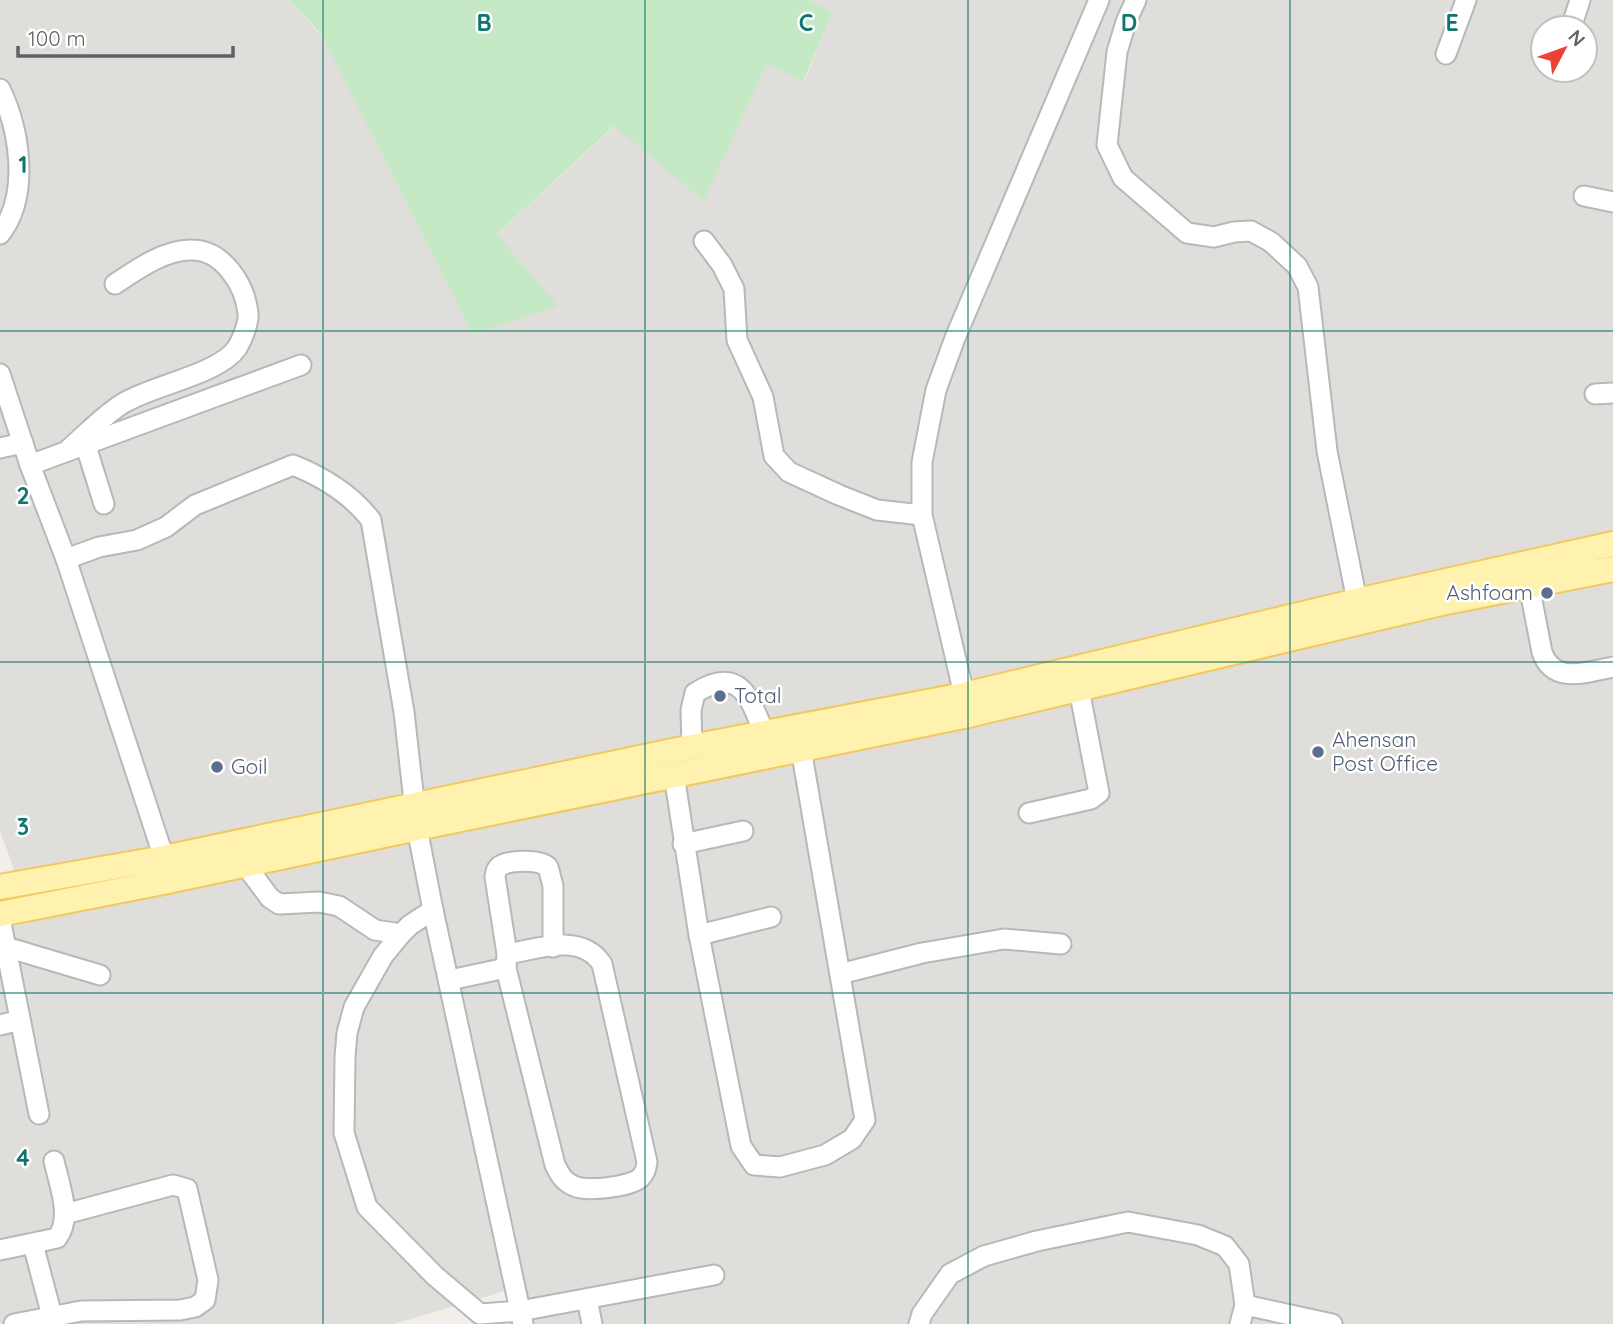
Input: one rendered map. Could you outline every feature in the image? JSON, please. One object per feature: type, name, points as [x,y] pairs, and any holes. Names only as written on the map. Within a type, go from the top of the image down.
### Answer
[{"type":"main road","points":[[0,887],[674,775],[802,749],[1357,601],[1613,544]]},
{"type":"main road","points":[[0,916],[249,864],[416,817],[692,747],[1079,688],[1441,603],[1613,569]]},
{"type":"street","points":[[966,705],[922,515],[922,462],[936,390],[955,338],[1099,0]]},
{"type":"street","points":[[1136,0],[1117,52],[1107,145],[1123,178],[1187,233],[1214,237],[1251,231],[1271,242],[1297,266],[1308,287],[1326,451],[1357,601]]},
{"type":"street","points":[[1446,54],[1466,0]]},
{"type":"street","points":[[0,89],[9,107],[18,164],[17,198],[4,229]]},
{"type":"street","points":[[1584,196],[1613,202]]},
{"type":"street","points":[[704,241],[723,265],[734,289],[737,340],[763,397],[774,456],[789,472],[851,500],[877,510],[922,515]]},
{"type":"street","points":[[77,446],[122,404],[228,358],[238,346],[246,324],[248,315],[243,294],[234,276],[220,260],[206,251],[190,249],[150,261],[115,284]]},
{"type":"street","points":[[30,465],[301,365]]},
{"type":"street","points":[[0,374],[30,465],[66,559],[164,858]]},
{"type":"street","points":[[0,448],[23,443]]},
{"type":"street","points":[[77,446],[104,504]]},
{"type":"street","points":[[66,559],[85,550],[137,541],[166,527],[195,505],[292,464],[340,490],[357,502],[372,520],[406,723],[416,817],[433,910],[522,1317]]},
{"type":"street","points":[[1529,585],[1542,652],[1553,669],[1560,674],[1575,674],[1613,667]]},
{"type":"street","points":[[692,747],[691,710],[695,693],[710,683],[734,683],[747,693],[765,735]]},
{"type":"street","points":[[1029,813],[1091,799],[1099,793],[1079,688]]},
{"type":"street","points":[[674,775],[699,934],[741,1146],[754,1165],[780,1167],[825,1155],[852,1139],[864,1120],[802,749]]},
{"type":"street","points":[[683,844],[743,831]]},
{"type":"street","points":[[450,980],[507,961],[553,947],[578,945],[595,954],[602,964],[647,1162],[646,1170],[636,1181],[591,1190],[573,1186],[561,1177],[555,1165],[507,961],[495,877],[496,871],[503,865],[537,860],[548,867],[553,886],[553,947]]},
{"type":"street","points":[[249,864],[252,874],[270,898],[279,904],[319,902],[339,906],[375,930],[401,934]]},
{"type":"street","points":[[433,910],[401,934],[367,982],[354,1007],[347,1033],[344,1133],[367,1208],[435,1276],[480,1314],[522,1317],[587,1298],[714,1275]]},
{"type":"street","points":[[0,916],[5,956],[39,1114]]},
{"type":"street","points":[[699,934],[771,917]]},
{"type":"street","points":[[840,974],[922,953],[1004,939],[1060,944]]},
{"type":"street","points":[[5,956],[22,950],[100,975]]},
{"type":"street","points":[[0,1025],[20,1020]]},
{"type":"street","points":[[0,1250],[57,1238],[62,1231],[65,1214],[54,1161]]},
{"type":"street","points":[[14,1324],[81,1311],[180,1310],[195,1307],[205,1300],[208,1280],[187,1188],[173,1185],[65,1214]]},
{"type":"street","points":[[919,1324],[922,1314],[950,1275],[984,1256],[1037,1241],[1128,1222],[1198,1235],[1225,1246],[1240,1264],[1245,1305],[1240,1324]]},
{"type":"street","points":[[33,1244],[52,1316]]},
{"type":"street","points":[[587,1298],[592,1324]]},
{"type":"street","points":[[1245,1305],[1332,1324]]},
{"type":"shaded area","points":[[0,0],[290,0],[496,235],[615,126],[704,200],[767,64],[804,82],[833,12],[810,0],[1613,0],[1613,1324],[533,1324],[525,1285],[394,1324],[0,1324],[0,929],[28,923],[0,831]]},
{"type":"green space","points":[[290,0],[810,0],[833,12],[803,82],[767,64],[704,201],[614,126],[497,234],[558,306],[473,334],[322,35]]},
{"type":"place","name":"Ashfoam","points":[[1547,593]]},
{"type":"place","name":"Total","points":[[720,696]]},
{"type":"place","name":"Ahensan Post Office","points":[[1318,752]]},
{"type":"place","name":"Goil","points":[[217,767]]}]
